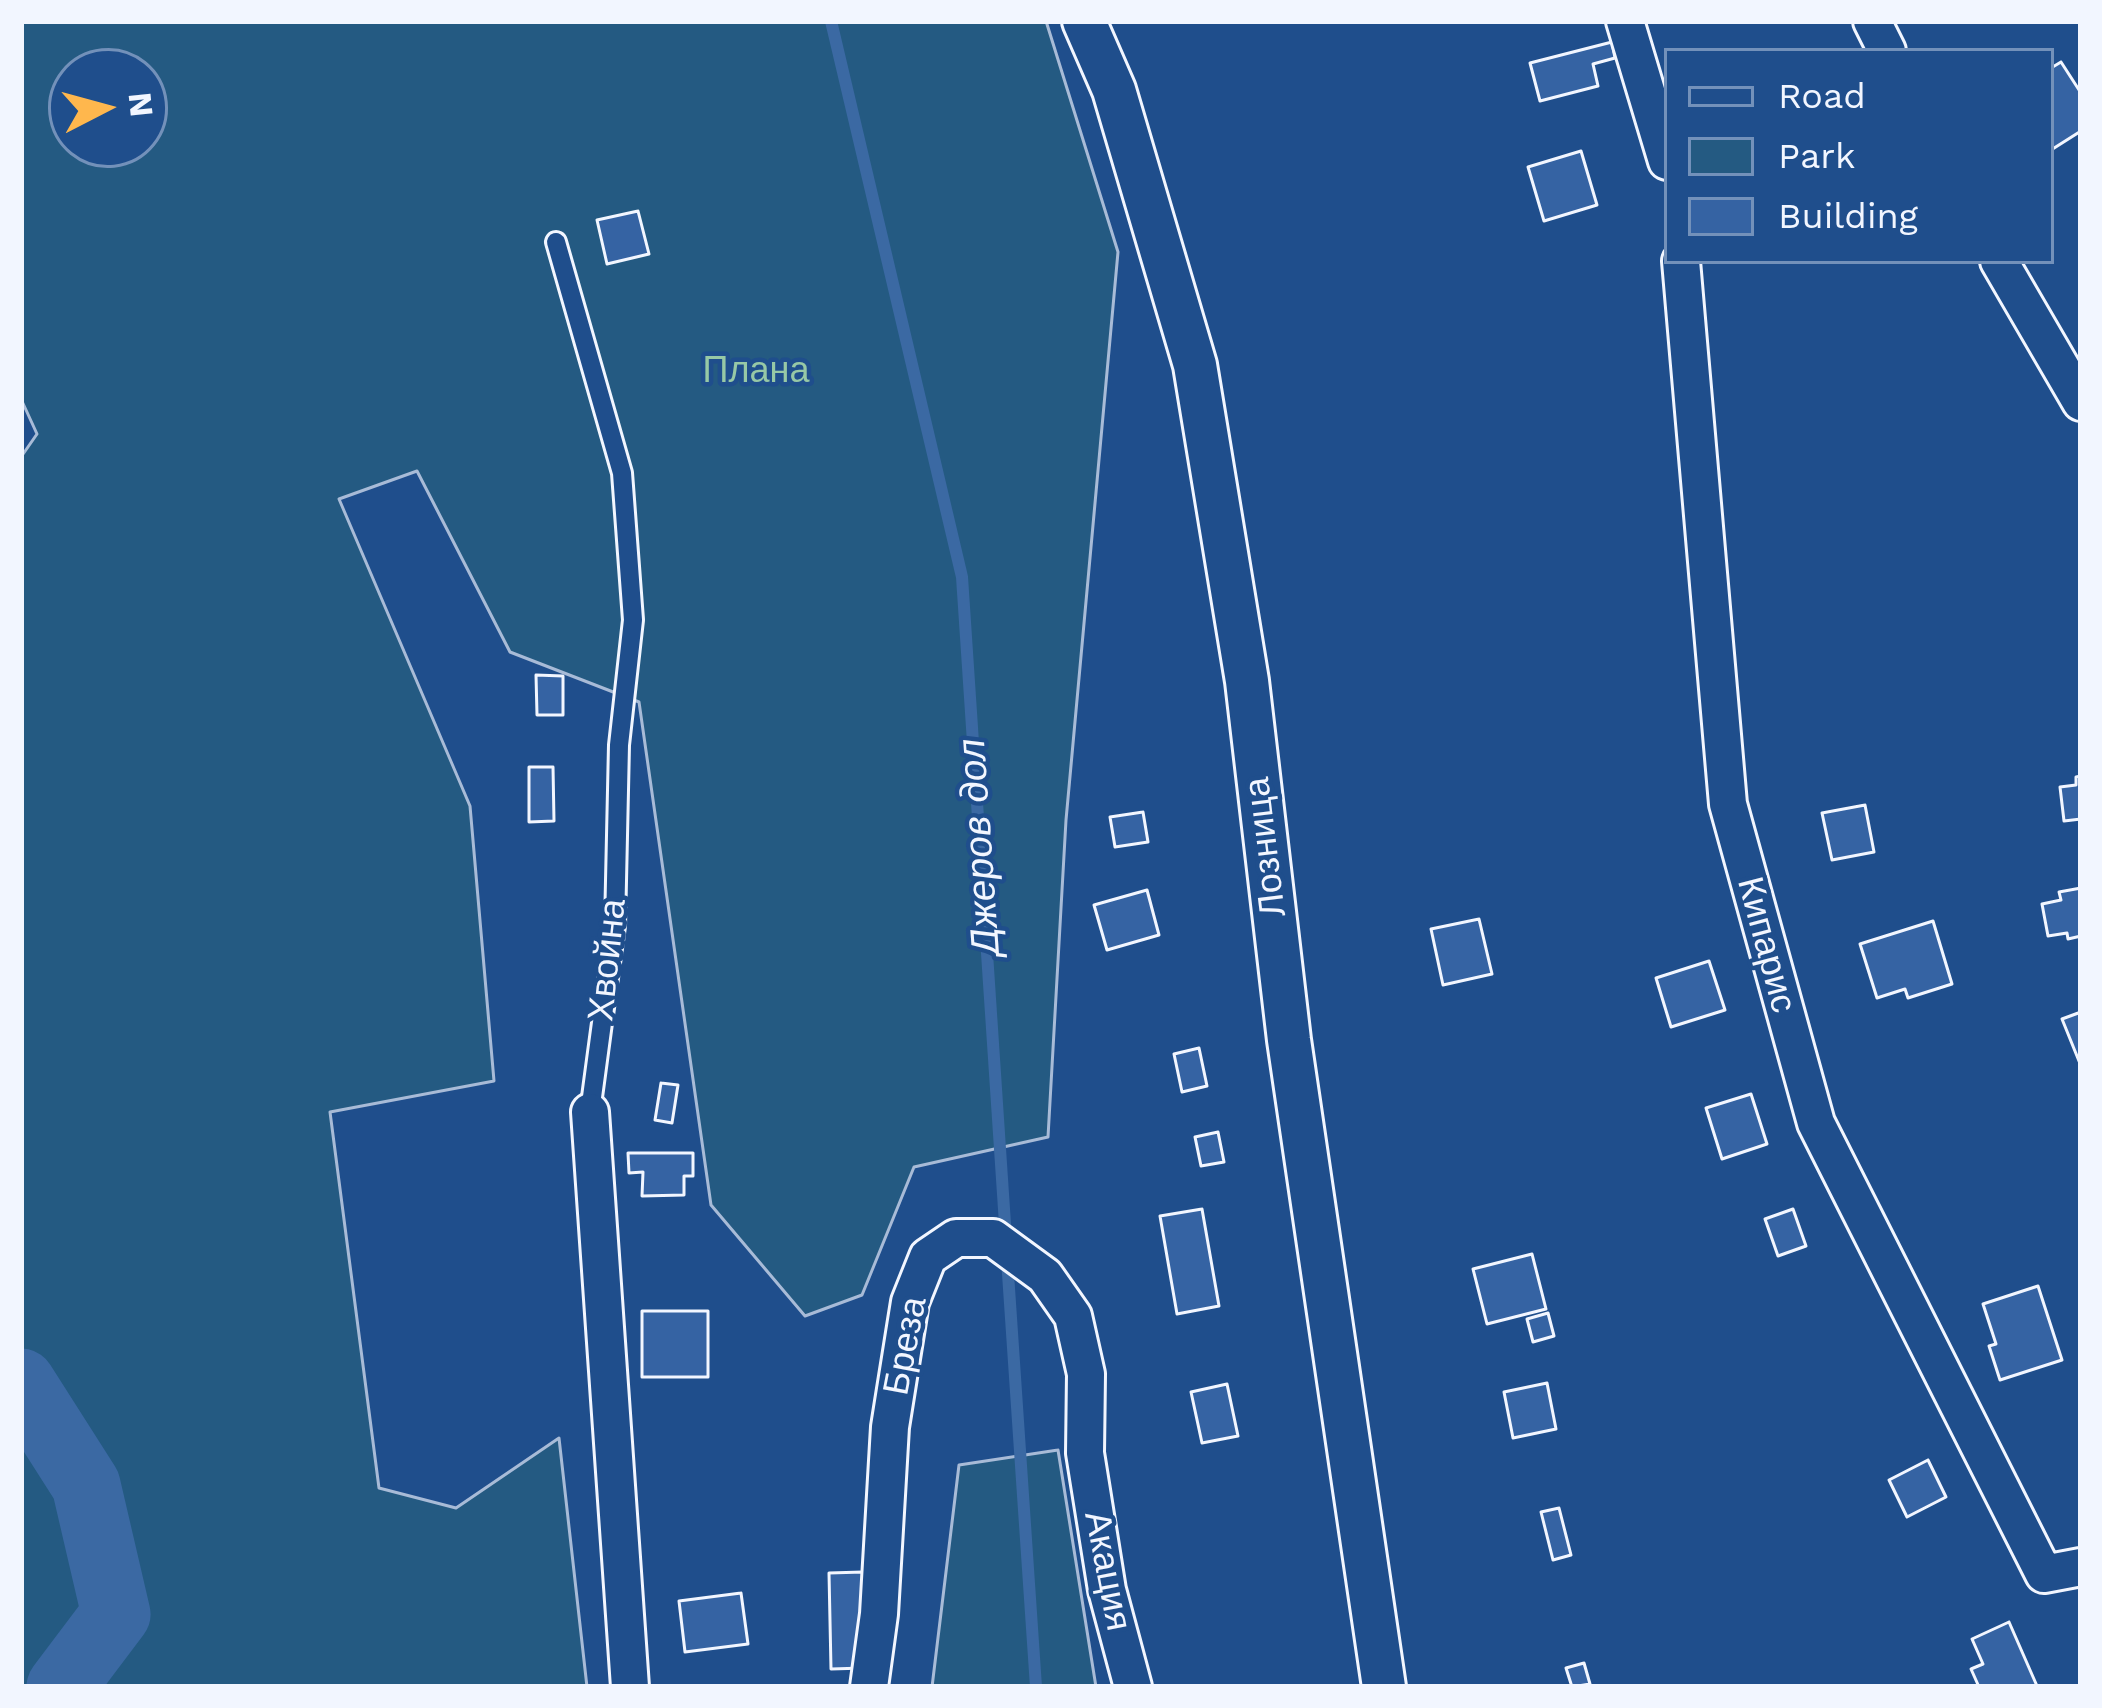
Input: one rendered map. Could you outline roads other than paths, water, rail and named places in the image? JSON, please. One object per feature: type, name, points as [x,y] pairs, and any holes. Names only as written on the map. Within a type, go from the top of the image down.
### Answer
[{"type":"street","name":"Лозница","points":[[1084,21],[1114,90],[1195,364],[1247,682],[1288,1040],[1384,1687]]},
{"type":"street","points":[[1625,21],[1664,151]]},
{"type":"street","points":[[1872,21],[1886,48]]},
{"type":"street","name":"Кипарис","points":[[1681,264],[1728,804],[1816,1123],[2044,1574],[2081,1567]]},
{"type":"street","points":[[2001,264],[2081,402]]},
{"type":"street","name":"Хвойна","points":[[590,1112],[631,1687]]},
{"type":"street","name":"Бреза","points":[[869,1687],[890,1427],[910,1302],[928,1257],[956,1238],[993,1238],[1045,1276],[1073,1316],[1086,1374],[1085,1454]]},
{"type":"street","name":"Акация","points":[[1085,1454],[1107,1590],[1133,1687]]},
{"type":"lane","name":"Хвойна","points":[[556,242],[622,473],[633,620],[619,745],[615,926],[590,1112]]},
{"type":"waterway","name":"Джеров дол","points":[[831,21],[962,577],[1006,1239]]},
{"type":"waterway","name":"Джеров дол","points":[[1007,1259],[1036,1687]]},
{"type":"waterway","points":[[21,1383],[86,1485],[116,1614],[61,1687]]},
{"type":"park label","name":"Плана","points":[[756,371]]}]
